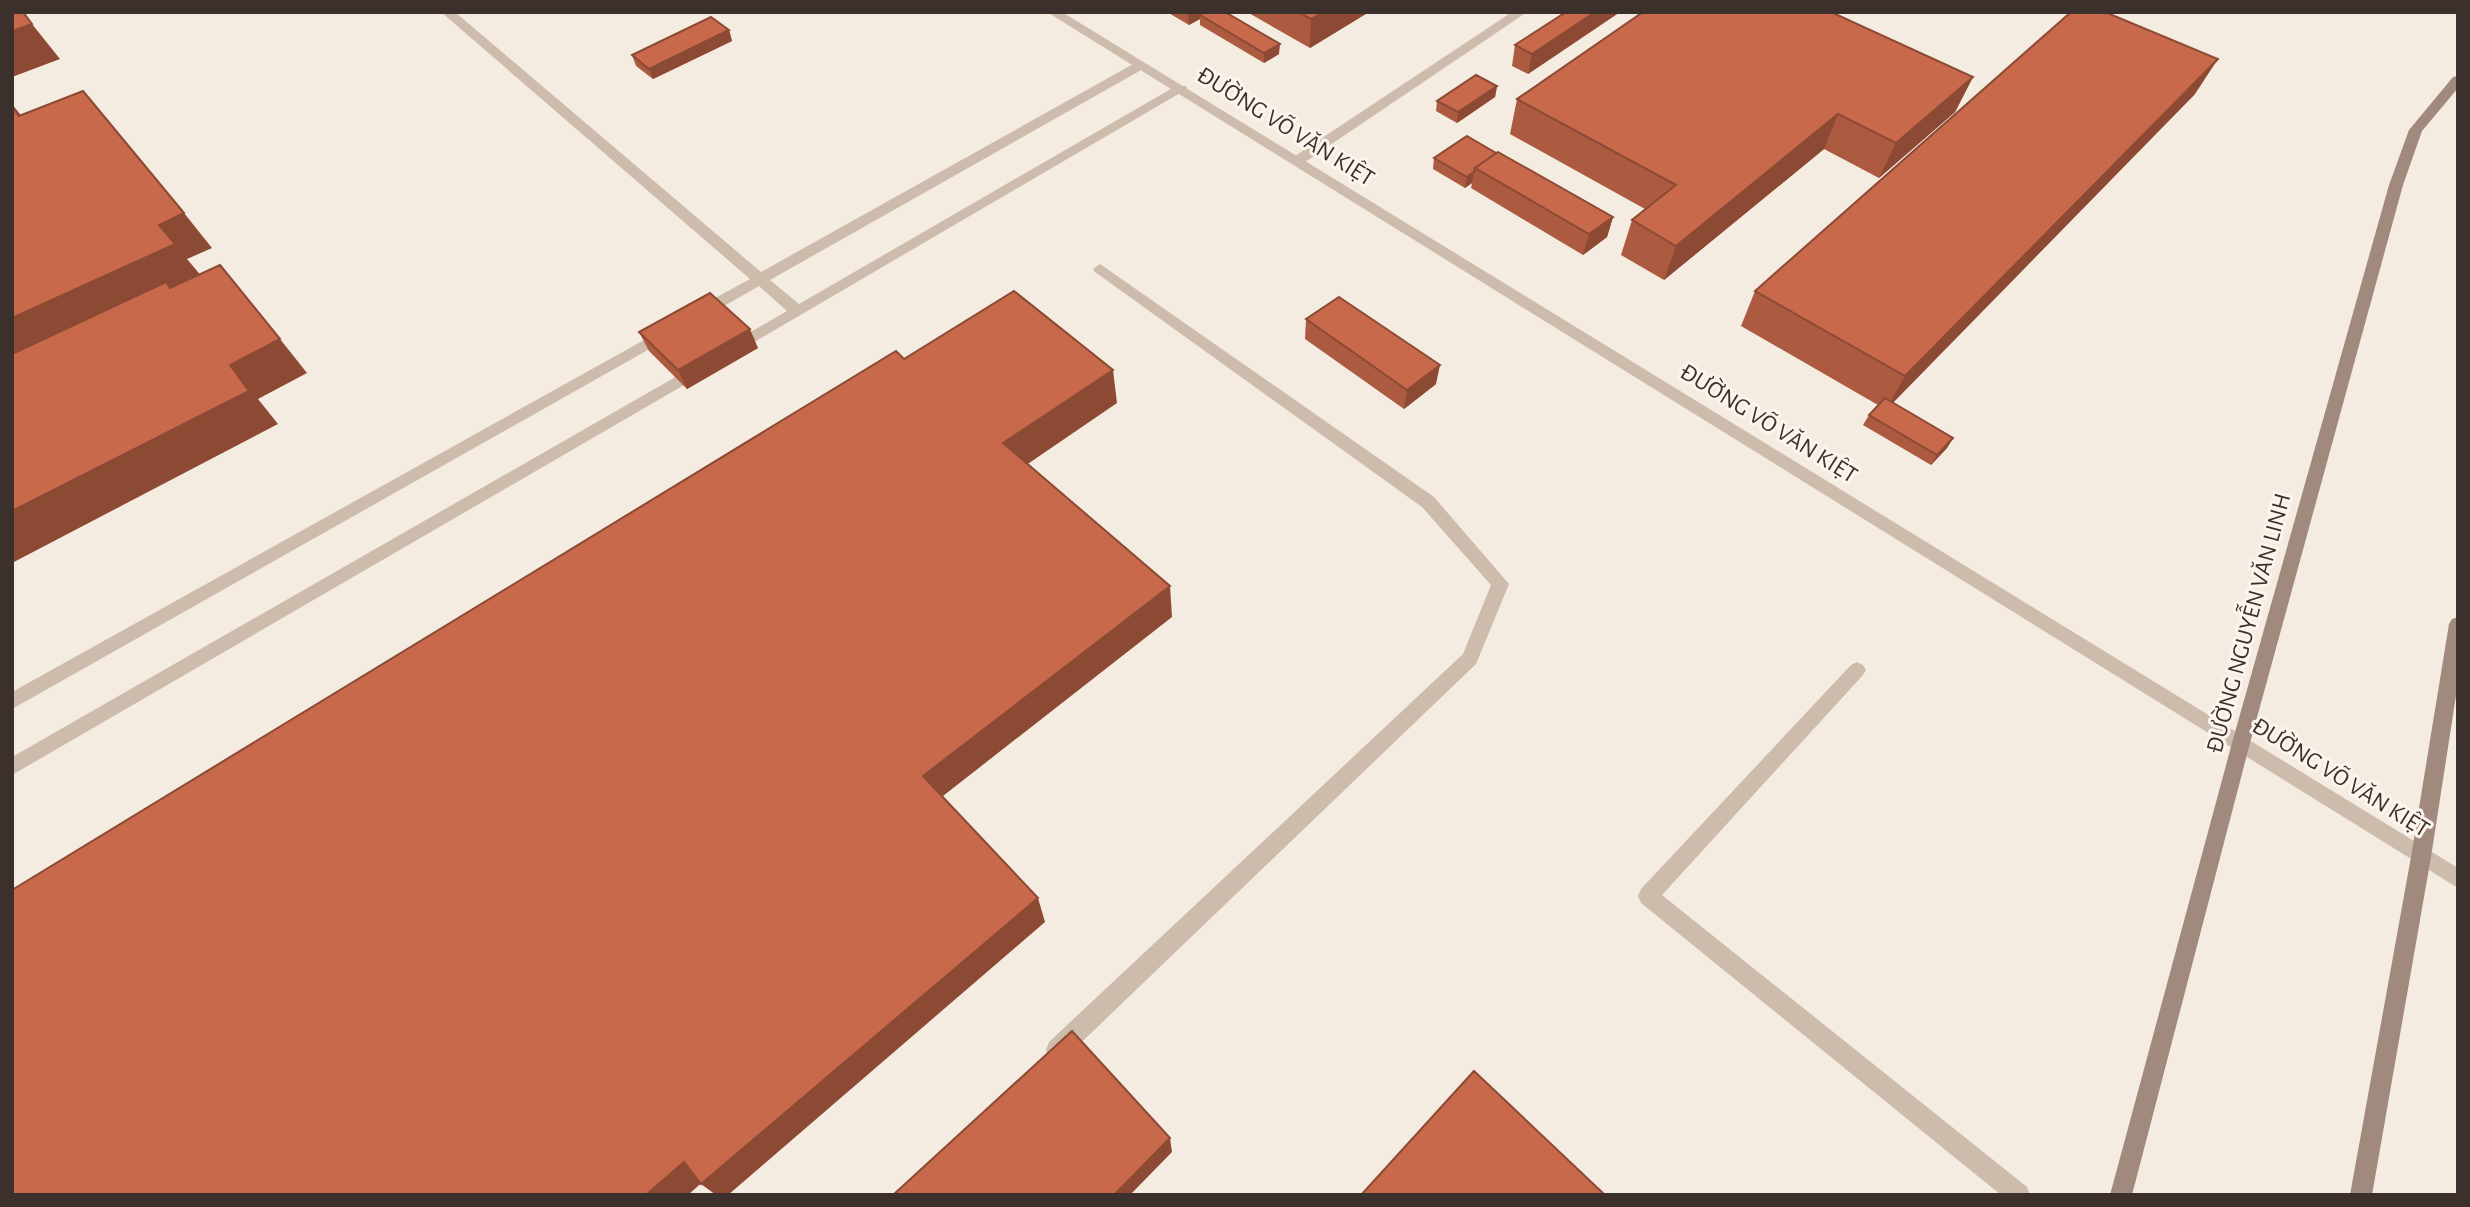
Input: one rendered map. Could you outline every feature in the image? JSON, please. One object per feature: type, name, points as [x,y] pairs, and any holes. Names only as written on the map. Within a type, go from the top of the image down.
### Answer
[{"type":"main road","name":"ĐƯỜNG NGUYỄN VĂN LINH","points":[[2121,1195],[2241,743],[2396,185],[2416,130],[2458,80]]},
{"type":"main road","points":[[2361,1195],[2421,857],[2458,624]]},
{"type":"street","points":[[447,12],[798,312]]},
{"type":"street","name":"ĐƯỜNG VÕ VĂN KIỆT","points":[[1053,12],[2458,879]]},
{"type":"street","points":[[1297,161],[1521,12]]},
{"type":"street","points":[[12,701],[1139,66]]},
{"type":"street","points":[[749,340],[1181,89]]},
{"type":"street","points":[[1046,1061],[1470,659],[1500,584],[1428,502],[1100,269]]},
{"type":"street","points":[[12,767],[679,381]]},
{"type":"street","points":[[1857,670],[1648,896],[2020,1195]]},
{"type":"building","points":[[12,12],[23,12],[32,24],[12,31]]},
{"type":"building","points":[[1204,12],[1225,12],[1280,44],[1264,53],[1200,15]]},
{"type":"building","points":[[1298,12],[1323,12],[1311,19]]},
{"type":"building","points":[[1566,12],[1595,12],[1532,54],[1515,45]]},
{"type":"building","points":[[1643,12],[1831,12],[1973,77],[1896,143],[1838,114],[1676,246],[1632,220],[1676,185],[1517,99]]},
{"type":"building","points":[[2071,12],[2105,12],[2218,59],[1905,376],[1755,291]]},
{"type":"building","points":[[711,17],[729,30],[649,69],[632,55]]},
{"type":"building","points":[[1476,75],[1497,86],[1458,112],[1437,101]]},
{"type":"building","points":[[83,91],[184,213],[159,225],[175,244],[12,318],[12,107],[19,116]]},
{"type":"building","points":[[1467,136],[1496,153],[1467,177],[1434,158]]},
{"type":"building","points":[[1498,152],[1613,217],[1589,234],[1475,168]]},
{"type":"building","points":[[220,265],[280,339],[230,365],[249,391],[12,511],[12,354],[166,282],[170,288]]},
{"type":"building","points":[[1014,291],[1113,370],[1003,443],[1170,586],[923,776],[1038,898],[701,1184],[684,1162],[646,1195],[12,1195],[12,890],[896,351],[904,359]]},
{"type":"building","points":[[710,293],[750,329],[678,370],[639,332]]},
{"type":"building","points":[[1339,297],[1440,365],[1407,390],[1306,319]]},
{"type":"building","points":[[1885,398],[1953,438],[1937,455],[1869,415]]},
{"type":"building","points":[[1072,1031],[1170,1138],[1114,1195],[893,1195]]},
{"type":"building","points":[[1474,1071],[1605,1195],[1361,1195]]}]
